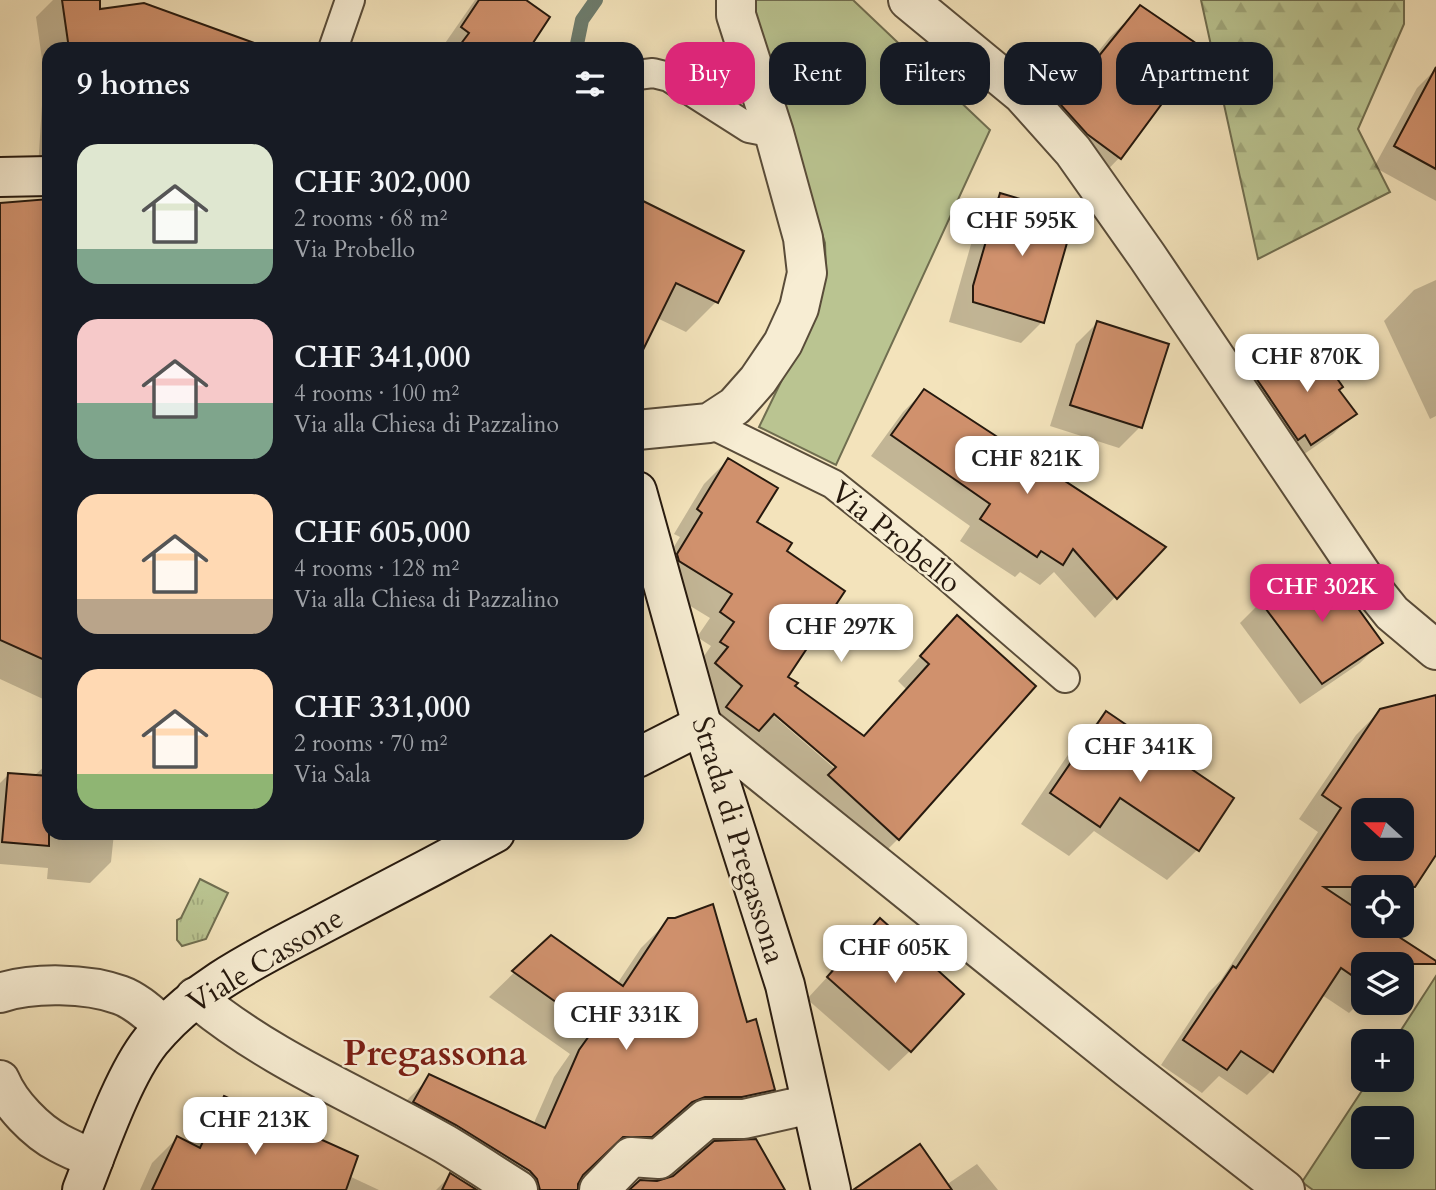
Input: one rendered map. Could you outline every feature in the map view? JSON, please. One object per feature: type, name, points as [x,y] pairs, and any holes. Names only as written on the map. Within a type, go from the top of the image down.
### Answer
[{"type":"street","points":[[644,429],[709,423],[736,406],[758,380],[783,342],[799,309],[807,273],[803,238],[774,133],[736,15],[736,0]]},
{"type":"street","points":[[908,0],[1022,94],[1073,151],[1364,578],[1392,613],[1436,650]]},
{"type":"street","points":[[0,177],[42,176]]},
{"type":"street","name":"Strada di Pregassona","points":[[644,516],[702,725],[785,985],[831,1190]]},
{"type":"street","points":[[644,754],[702,725],[1128,1068],[1285,1190]]},
{"type":"street","name":"Viale Cassone","points":[[88,1174],[135,1067],[149,1043],[195,997],[255,960],[482,840]]},
{"type":"street","points":[[0,993],[55,985],[92,989],[119,995],[138,1005],[164,1026]]},
{"type":"street","points":[[195,997],[226,1023],[260,1046],[445,1144],[518,1190]]},
{"type":"street","points":[[0,1080],[15,1105],[88,1174]]},
{"type":"street","points":[[599,1190],[631,1157],[659,1158],[706,1119],[744,1119],[811,1104]]},
{"type":"lane","points":[[335,42],[350,0]]},
{"type":"lane","points":[[644,74],[653,73],[669,78],[749,128],[774,133]]},
{"type":"lane","name":"Via Probello","points":[[709,423],[833,484],[933,564],[1065,678]]},
{"type":"green space","points":[[754,0],[853,0],[897,42],[880,42],[880,105],[964,105],[990,130],[836,465],[759,427],[817,308],[826,272],[825,243],[780,105],[866,105],[866,42],[769,42],[769,71],[750,12]]},
{"type":"green space","points":[[1201,0],[1404,0],[1404,24],[1358,129],[1390,192],[1258,259],[1224,105],[1273,105],[1273,42],[1210,42]]},
{"type":"green space","points":[[200,879],[228,893],[206,939],[182,946],[177,940],[177,920],[181,918]]},
{"type":"green space","points":[[1436,976],[1436,1190],[1313,1190],[1302,1182],[1351,1107],[1351,1169],[1414,1169],[1414,1106],[1352,1106],[1361,1092],[1414,1092],[1414,1029],[1402,1029],[1411,1015],[1414,1015],[1414,1010]]},
{"type":"building","points":[[62,0],[100,0],[100,9],[144,3],[251,42],[68,42]]},
{"type":"building","points":[[479,0],[526,0],[550,17],[534,42],[462,42],[469,33],[461,27]]},
{"type":"building","points":[[1140,5],[1194,42],[1116,42],[1116,105],[1161,105],[1121,159],[1087,134],[1061,105],[1102,105],[1102,52]]},
{"type":"building","points":[[1436,67],[1436,169],[1394,146]]},
{"type":"building","points":[[1000,193],[1075,215],[1044,323],[973,302],[973,286]]},
{"type":"building","points":[[42,200],[42,659],[0,640],[0,203]]},
{"type":"building","points":[[644,201],[744,251],[718,303],[676,283],[644,348]]},
{"type":"building","points":[[1097,321],[1169,344],[1142,428],[1070,405]]},
{"type":"building","points":[[1310,340],[1343,387],[1339,390],[1357,414],[1311,445],[1305,435],[1298,440],[1256,378]]},
{"type":"building","points":[[924,389],[1166,547],[1117,599],[1073,549],[1063,565],[1041,551],[1037,557],[980,519],[990,504],[891,435]]},
{"type":"building","points":[[728,458],[778,488],[757,522],[792,543],[787,551],[845,591],[788,677],[798,683],[795,686],[864,736],[929,664],[920,656],[957,615],[1036,686],[899,840],[828,775],[836,767],[774,714],[759,731],[726,707],[742,686],[715,663],[728,647],[720,642],[734,622],[720,612],[732,594],[679,561],[677,554],[702,513],[697,509]]},
{"type":"building","points":[[1311,569],[1325,586],[1336,578],[1383,643],[1322,684],[1260,601]]},
{"type":"building","points":[[1436,695],[1436,855],[1415,887],[1414,875],[1351,875],[1351,887],[1324,887],[1351,905],[1351,938],[1401,938],[1436,961],[1436,964],[1414,964],[1414,952],[1351,952],[1351,975],[1341,968],[1273,1072],[1241,1051],[1227,1070],[1183,1040],[1233,966],[1236,968],[1341,808],[1322,795],[1380,709]]},
{"type":"building","points":[[1106,711],[1234,798],[1199,851],[1120,798],[1100,827],[1050,793]]},
{"type":"building","points":[[8,773],[42,775],[42,840],[49,840],[49,846],[2,842]]},
{"type":"building","points":[[713,904],[747,1022],[756,1019],[775,1090],[742,1097],[705,1097],[692,1102],[652,1137],[623,1137],[583,1175],[578,1190],[540,1190],[537,1179],[530,1171],[413,1102],[429,1074],[545,1128],[579,1050],[594,1029],[512,971],[551,935],[623,986],[668,918]]},
{"type":"building","points":[[880,918],[964,994],[911,1052],[827,977]]},
{"type":"building","points":[[224,1096],[358,1156],[346,1190],[152,1190],[177,1136],[200,1148]]},
{"type":"building","points":[[756,1139],[785,1190],[629,1190],[640,1180],[657,1181],[673,1176],[714,1141]]},
{"type":"building","points":[[920,1144],[952,1190],[853,1190]]},
{"type":"building","points":[[450,1173],[461,1180],[477,1190],[442,1190]]},
{"type":"waterway","points":[[577,42],[582,20],[596,0]]},
{"type":"district","name":"Pregassona","points":[[435,1052]]}]
